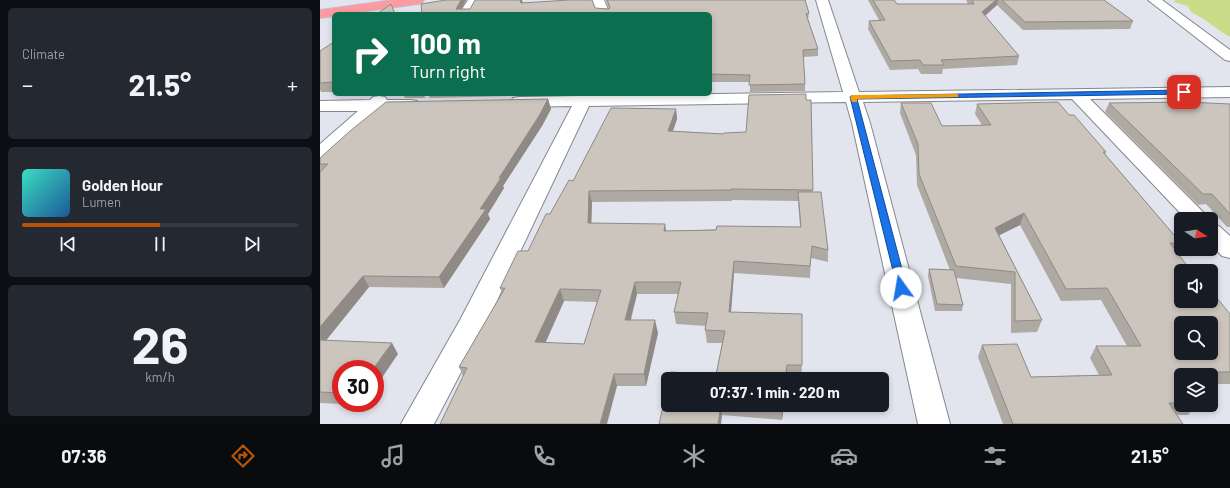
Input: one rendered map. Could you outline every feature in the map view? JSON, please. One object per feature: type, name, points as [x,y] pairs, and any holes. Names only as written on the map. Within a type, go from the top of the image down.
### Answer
[{"type":"highway","points":[[368,12],[418,2]]},
{"type":"highway","points":[[336,12],[418,2],[433,3]]},
{"type":"highway","points":[[320,14],[332,13]]},
{"type":"highway","points":[[320,20],[332,18]]},
{"type":"street","points":[[466,12],[474,0]]},
{"type":"street","points":[[598,0],[603,12]]},
{"type":"street","points":[[822,0],[861,123],[934,424]]},
{"type":"street","points":[[1154,0],[1230,58]]},
{"type":"street","points":[[506,102],[586,97],[853,97],[1230,92]]},
{"type":"street","points":[[1076,94],[1192,212]]},
{"type":"street","points":[[320,154],[385,96]]},
{"type":"street","points":[[417,424],[471,326],[586,97]]},
{"type":"street","points":[[320,106],[428,104]]},
{"type":"green space","points":[[1175,0],[1230,0],[1230,37],[1191,12],[1188,6],[1174,2]]},
{"type":"building","points":[[446,0],[461,0],[456,9],[470,9],[475,0],[521,0],[521,3],[592,0],[595,8],[609,9],[610,7],[607,0],[805,0],[809,13],[806,14],[818,49],[803,50],[805,84],[749,85],[750,75],[712,74],[712,12],[422,12],[421,4]]},
{"type":"building","points":[[873,0],[894,0],[897,4],[974,4],[972,0],[996,0],[982,12],[1019,56],[941,60],[944,65],[923,65],[920,60],[891,61],[869,21],[885,20]]},
{"type":"building","points":[[1002,0],[1104,0],[1133,21],[1025,22]]},
{"type":"building","points":[[391,4],[394,12],[380,12]]},
{"type":"building","points":[[332,43],[332,82],[320,83],[320,51]]},
{"type":"building","points":[[806,94],[806,100],[811,100],[813,190],[731,189],[589,191],[588,223],[665,224],[664,231],[716,230],[717,226],[801,227],[798,192],[821,192],[828,250],[812,246],[810,266],[734,261],[729,312],[802,314],[802,365],[787,365],[786,372],[717,372],[725,331],[705,330],[708,313],[674,312],[681,282],[635,282],[625,320],[655,320],[644,374],[614,374],[600,424],[440,424],[467,368],[459,367],[505,288],[500,288],[518,251],[528,251],[546,214],[550,214],[569,180],[573,181],[611,108],[676,109],[668,131],[724,134],[746,132],[749,95]],"holes":[[[560,289],[601,290],[584,344],[535,342]]]},
{"type":"building","points":[[548,99],[539,116],[499,178],[501,178],[480,209],[486,209],[439,277],[363,276],[320,327],[320,172],[328,164],[320,164],[320,158],[386,102]]},
{"type":"building","points":[[1058,102],[1069,115],[1074,115],[1106,152],[1103,152],[1174,235],[1174,243],[1170,243],[1174,248],[1174,256],[1180,256],[1186,264],[1174,264],[1174,308],[1218,308],[1218,299],[1230,314],[1230,372],[1218,372],[1218,368],[1174,368],[1174,403],[1169,403],[1183,424],[1013,424],[982,345],[1017,344],[1031,377],[1112,375],[1096,346],[1141,346],[1107,288],[1066,289],[1024,213],[995,228],[1042,320],[1015,321],[1015,272],[956,266],[919,174],[918,144],[901,103],[931,103],[942,126],[991,125],[977,104]]},
{"type":"building","points":[[1187,102],[1230,104],[1230,214],[1212,194],[1203,194],[1109,103]]},
{"type":"building","points":[[929,269],[954,270],[963,305],[937,304]]},
{"type":"building","points":[[320,340],[392,343],[380,360],[332,360],[332,393],[320,392]]},
{"type":"building","points":[[662,412],[720,412],[718,424],[659,424]]},
{"type":"slow traffic","points":[[854,100],[853,97],[956,96]]},
{"type":"route","points":[[901,288],[861,123],[853,97],[1184,92]]}]
